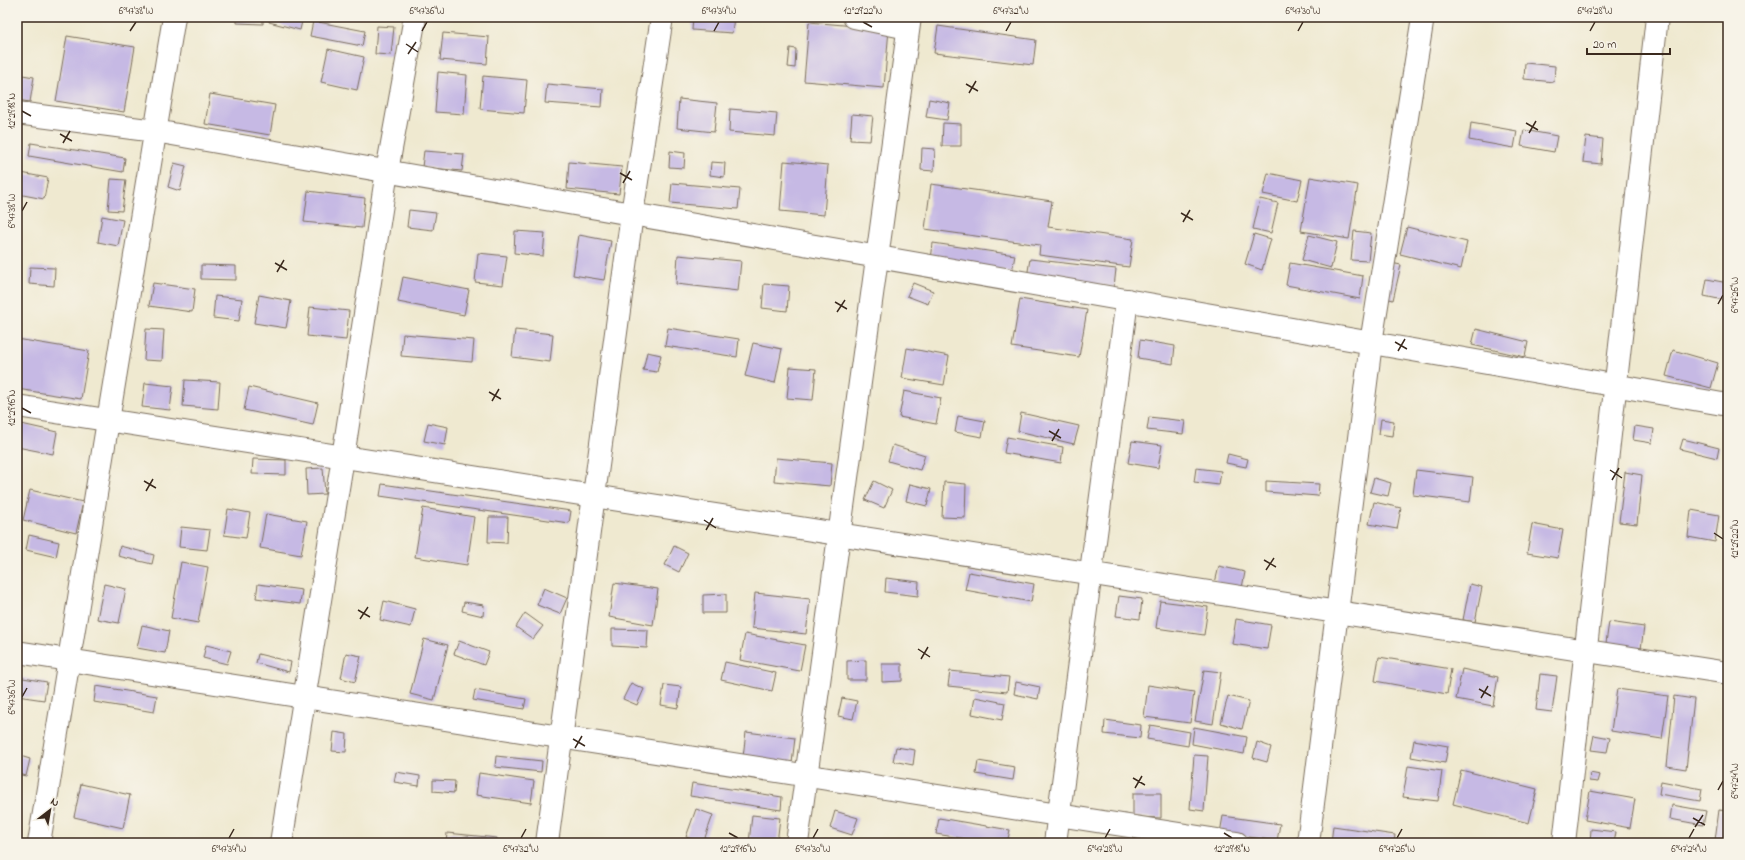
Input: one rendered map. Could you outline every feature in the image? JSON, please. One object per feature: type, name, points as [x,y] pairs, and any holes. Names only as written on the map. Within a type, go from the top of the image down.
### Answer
[{"type":"street","points":[[39,843],[174,17]]},
{"type":"street","points":[[280,843],[343,457],[387,171],[415,17]]},
{"type":"street","points":[[547,843],[632,214],[662,17]]},
{"type":"street","points":[[797,843],[909,22],[854,17]]},
{"type":"street","points":[[1308,843],[1371,343],[1423,17]]},
{"type":"street","points":[[1564,843],[1587,652],[1657,17]]},
{"type":"street","points":[[17,113],[155,131],[1728,405]]},
{"type":"street","points":[[1055,843],[1092,574],[1127,300]]},
{"type":"street","points":[[17,406],[1728,673]]},
{"type":"street","points":[[17,652],[1237,843]]},
{"type":"building","points":[[237,17],[263,17],[263,24],[237,23]]},
{"type":"building","points":[[270,17],[303,17],[300,30],[269,22]]},
{"type":"building","points":[[693,17],[734,17],[732,33],[692,30]]},
{"type":"building","points":[[313,21],[365,31],[362,46],[310,36]]},
{"type":"building","points":[[809,22],[889,29],[884,88],[804,81]]},
{"type":"building","points":[[377,26],[394,27],[391,55],[375,54]]},
{"type":"building","points":[[938,26],[1036,40],[1033,65],[934,53]]},
{"type":"building","points":[[443,33],[489,37],[487,64],[440,60]]},
{"type":"building","points":[[67,36],[135,47],[124,112],[56,101]]},
{"type":"building","points":[[790,48],[796,49],[795,68],[788,67]]},
{"type":"building","points":[[328,49],[364,57],[357,90],[321,82]]},
{"type":"building","points":[[1525,63],[1555,66],[1554,82],[1524,79]]},
{"type":"building","points":[[438,72],[467,75],[464,114],[435,112]]},
{"type":"building","points":[[17,74],[34,77],[30,102],[17,100]]},
{"type":"building","points":[[483,76],[527,80],[524,113],[480,109]]},
{"type":"building","points":[[547,84],[603,89],[602,107],[545,103]]},
{"type":"building","points":[[210,94],[275,105],[270,135],[205,124]]},
{"type":"building","points":[[679,99],[717,103],[714,132],[677,128]]},
{"type":"building","points":[[929,99],[950,103],[947,120],[926,117]]},
{"type":"building","points":[[730,109],[777,113],[775,136],[729,132]]},
{"type":"building","points":[[852,114],[873,116],[870,141],[850,140]]},
{"type":"building","points":[[943,123],[961,124],[961,146],[942,146]]},
{"type":"building","points":[[1471,123],[1517,131],[1514,148],[1469,140]]},
{"type":"building","points":[[1524,130],[1557,136],[1554,152],[1521,146]]},
{"type":"building","points":[[1586,137],[1603,139],[1601,164],[1583,162]]},
{"type":"building","points":[[31,143],[125,158],[123,172],[29,156]]},
{"type":"building","points":[[922,148],[935,149],[934,171],[921,170]]},
{"type":"building","points":[[424,151],[464,154],[462,171],[422,167]]},
{"type":"building","points":[[670,151],[685,153],[684,168],[669,167]]},
{"type":"building","points":[[784,161],[828,165],[824,215],[780,211]]},
{"type":"building","points":[[569,162],[622,167],[619,194],[567,189]]},
{"type":"building","points":[[711,162],[725,163],[724,177],[710,175]]},
{"type":"building","points":[[174,163],[186,166],[180,191],[168,187]]},
{"type":"building","points":[[21,173],[48,178],[44,199],[18,194]]},
{"type":"building","points":[[1268,173],[1302,180],[1297,201],[1263,194]]},
{"type":"building","points":[[1310,177],[1358,185],[1349,239],[1301,231]]},
{"type":"building","points":[[111,179],[126,180],[122,211],[108,210]]},
{"type":"building","points":[[672,183],[740,189],[738,209],[670,203]]},
{"type":"building","points":[[931,184],[1052,201],[1048,227],[1133,239],[1129,267],[1039,255],[1040,245],[925,229]]},
{"type":"building","points":[[308,191],[365,198],[362,228],[304,222]]},
{"type":"building","points":[[1260,199],[1278,203],[1271,233],[1253,229]]},
{"type":"building","points":[[409,210],[436,213],[433,230],[407,227]]},
{"type":"building","points":[[102,216],[123,220],[118,246],[98,242]]},
{"type":"building","points":[[1407,227],[1467,242],[1461,269],[1400,254]]},
{"type":"building","points":[[515,231],[545,233],[543,256],[514,253]]},
{"type":"building","points":[[1354,231],[1371,233],[1368,261],[1351,260]]},
{"type":"building","points":[[1254,234],[1271,239],[1262,270],[1245,264]]},
{"type":"building","points":[[579,235],[611,241],[604,280],[573,275]]},
{"type":"building","points":[[1309,235],[1337,242],[1331,268],[1302,260]]},
{"type":"building","points":[[933,243],[1015,255],[1012,272],[931,260]]},
{"type":"building","points":[[478,253],[507,256],[503,285],[475,282]]},
{"type":"building","points":[[678,255],[741,261],[738,291],[676,284]]},
{"type":"building","points":[[1030,259],[1116,269],[1114,287],[1027,277]]},
{"type":"building","points":[[1290,263],[1363,276],[1360,299],[1286,285]]},
{"type":"building","points":[[1391,263],[1401,265],[1393,300],[1383,297]]},
{"type":"building","points":[[201,265],[236,266],[236,280],[201,279]]},
{"type":"building","points":[[30,267],[55,268],[54,286],[29,284]]},
{"type":"building","points":[[403,277],[469,290],[464,315],[398,302]]},
{"type":"building","points":[[1707,279],[1728,283],[1728,301],[1704,296]]},
{"type":"building","points":[[153,283],[195,289],[192,312],[149,306]]},
{"type":"building","points":[[913,283],[933,291],[928,304],[907,296]]},
{"type":"building","points":[[764,284],[789,286],[787,311],[762,308]]},
{"type":"building","points":[[259,295],[291,301],[286,328],[254,323]]},
{"type":"building","points":[[215,296],[242,299],[239,321],[213,318]]},
{"type":"building","points":[[1020,299],[1087,310],[1079,357],[1012,347]]},
{"type":"building","points":[[310,307],[349,311],[346,340],[307,336]]},
{"type":"building","points":[[668,328],[739,339],[737,357],[665,346]]},
{"type":"building","points":[[146,329],[164,330],[162,361],[144,360]]},
{"type":"building","points":[[1476,329],[1528,342],[1525,357],[1472,345]]},
{"type":"building","points":[[515,330],[553,334],[550,362],[512,357]]},
{"type":"building","points":[[403,334],[474,340],[472,362],[401,356]]},
{"type":"building","points":[[17,339],[89,351],[81,399],[17,389]]},
{"type":"building","points":[[1140,340],[1175,346],[1173,364],[1138,358]]},
{"type":"building","points":[[753,343],[782,349],[775,383],[745,376]]},
{"type":"building","points":[[907,348],[949,356],[944,385],[902,378]]},
{"type":"building","points":[[1673,350],[1718,363],[1711,388],[1666,376]]},
{"type":"building","points":[[647,352],[661,355],[657,372],[643,370]]},
{"type":"building","points":[[790,367],[816,369],[813,400],[787,398]]},
{"type":"building","points":[[185,380],[220,382],[218,409],[183,406]]},
{"type":"building","points":[[145,383],[173,386],[170,410],[142,407]]},
{"type":"building","points":[[249,387],[318,403],[313,425],[244,410]]},
{"type":"building","points":[[904,391],[941,398],[936,424],[899,417]]},
{"type":"building","points":[[1021,413],[1079,426],[1074,444],[1018,431]]},
{"type":"building","points":[[958,416],[985,421],[982,437],[955,432]]},
{"type":"building","points":[[1149,417],[1185,421],[1183,434],[1147,430]]},
{"type":"building","points":[[1381,419],[1394,421],[1392,436],[1379,434]]},
{"type":"building","points":[[17,423],[57,432],[53,454],[17,447]]},
{"type":"building","points":[[428,423],[448,427],[445,445],[424,441]]},
{"type":"building","points":[[1635,426],[1654,429],[1652,443],[1633,440]]},
{"type":"building","points":[[1007,437],[1063,447],[1061,463],[1004,453]]},
{"type":"building","points":[[1683,439],[1719,448],[1717,458],[1680,449]]},
{"type":"building","points":[[1132,441],[1162,445],[1158,468],[1128,463]]},
{"type":"building","points":[[893,445],[925,455],[920,470],[888,461]]},
{"type":"building","points":[[1228,454],[1248,459],[1246,467],[1226,463]]},
{"type":"building","points":[[776,458],[832,463],[830,486],[774,481]]},
{"type":"building","points":[[253,459],[286,460],[286,475],[252,474]]},
{"type":"building","points":[[323,468],[325,494],[307,495],[306,469]]},
{"type":"building","points":[[1196,468],[1221,471],[1219,485],[1194,482]]},
{"type":"building","points":[[1416,470],[1473,477],[1470,502],[1413,495]]},
{"type":"building","points":[[1625,472],[1642,475],[1637,524],[1619,522]]},
{"type":"building","points":[[1374,478],[1391,483],[1388,496],[1370,492]]},
{"type":"building","points":[[874,481],[892,490],[884,508],[865,500]]},
{"type":"building","points":[[1266,481],[1319,484],[1318,496],[1266,492]]},
{"type":"building","points":[[944,482],[966,484],[965,518],[942,517]]},
{"type":"building","points":[[382,484],[571,511],[569,523],[380,496]]},
{"type":"building","points":[[910,484],[931,489],[927,506],[906,501]]},
{"type":"building","points":[[30,490],[83,502],[76,533],[23,520]]},
{"type":"building","points":[[1374,502],[1401,508],[1397,529],[1369,524]]},
{"type":"building","points":[[423,508],[474,517],[467,565],[415,557]]},
{"type":"building","points":[[228,509],[250,513],[246,538],[224,535]]},
{"type":"building","points":[[1691,510],[1719,515],[1715,542],[1688,537]]},
{"type":"building","points":[[1727,513],[1728,547],[1724,547]]},
{"type":"building","points":[[266,514],[307,521],[301,555],[260,548]]},
{"type":"building","points":[[489,517],[508,517],[507,543],[488,542]]},
{"type":"building","points":[[1532,524],[1563,530],[1558,558],[1527,553]]},
{"type":"building","points":[[181,527],[210,530],[207,550],[179,547]]},
{"type":"building","points":[[29,535],[59,542],[56,557],[26,550]]},
{"type":"building","points":[[120,546],[154,555],[152,564],[118,556]]},
{"type":"building","points":[[674,546],[688,553],[679,572],[665,565]]},
{"type":"building","points":[[181,562],[208,567],[198,623],[171,618]]},
{"type":"building","points":[[1219,566],[1245,572],[1242,588],[1215,583]]},
{"type":"building","points":[[969,572],[1034,584],[1031,602],[965,590]]},
{"type":"building","points":[[886,578],[919,582],[918,596],[885,592]]},
{"type":"building","points":[[614,583],[658,589],[653,625],[609,617]]},
{"type":"building","points":[[104,584],[126,589],[119,623],[97,619]]},
{"type":"building","points":[[258,584],[302,590],[300,604],[256,598]]},
{"type":"building","points":[[1470,584],[1482,587],[1475,622],[1463,620]]},
{"type":"building","points":[[544,588],[567,598],[560,614],[537,605]]},
{"type":"building","points":[[755,593],[810,599],[806,634],[752,628]]},
{"type":"building","points":[[726,594],[726,613],[703,613],[703,595]]},
{"type":"building","points":[[1119,596],[1142,599],[1140,619],[1116,616]]},
{"type":"building","points":[[384,601],[415,609],[411,627],[380,620]]},
{"type":"building","points":[[1160,601],[1208,607],[1204,635],[1156,628]]},
{"type":"building","points":[[464,602],[484,605],[483,616],[462,611]]},
{"type":"building","points":[[525,613],[543,626],[533,639],[516,627]]},
{"type":"building","points":[[1236,619],[1271,625],[1267,649],[1232,644]]},
{"type":"building","points":[[1609,622],[1644,627],[1641,649],[1606,643]]},
{"type":"building","points":[[142,625],[169,631],[165,653],[137,648]]},
{"type":"building","points":[[612,629],[648,630],[647,648],[612,646]]},
{"type":"building","points":[[745,634],[805,645],[800,671],[740,660]]},
{"type":"building","points":[[424,639],[448,645],[434,700],[410,694]]},
{"type":"building","points":[[459,641],[489,652],[484,665],[454,654]]},
{"type":"building","points":[[206,645],[231,651],[227,664],[203,658]]},
{"type":"building","points":[[346,653],[361,656],[355,682],[341,678]]},
{"type":"building","points":[[258,654],[291,662],[289,672],[256,663]]},
{"type":"building","points":[[1379,657],[1451,669],[1447,694],[1375,681]]},
{"type":"building","points":[[866,660],[866,680],[847,680],[847,661]]},
{"type":"building","points":[[725,662],[776,673],[772,691],[721,680]]},
{"type":"building","points":[[882,664],[902,664],[902,681],[882,682]]},
{"type":"building","points":[[1462,669],[1498,677],[1493,706],[1456,699]]},
{"type":"building","points":[[1204,670],[1221,672],[1213,724],[1195,721]]},
{"type":"building","points":[[950,671],[1009,677],[1007,692],[948,686]]},
{"type":"building","points":[[1540,674],[1557,676],[1552,712],[1536,710]]},
{"type":"building","points":[[17,677],[47,682],[44,700],[17,696]]},
{"type":"building","points":[[1016,682],[1040,687],[1038,699],[1014,694]]},
{"type":"building","points":[[631,683],[644,689],[637,705],[623,699]]},
{"type":"building","points":[[664,685],[681,687],[678,708],[661,705]]},
{"type":"building","points":[[1148,685],[1194,692],[1190,723],[1144,717]]},
{"type":"building","points":[[96,686],[157,696],[154,712],[94,702]]},
{"type":"building","points":[[1617,689],[1668,696],[1662,739],[1611,731]]},
{"type":"building","points":[[475,690],[526,699],[524,709],[473,700]]},
{"type":"building","points":[[1228,696],[1249,701],[1242,729],[1221,723]]},
{"type":"building","points":[[1674,696],[1694,699],[1686,769],[1667,766]]},
{"type":"building","points":[[975,697],[1005,703],[1002,720],[972,714]]},
{"type":"building","points":[[842,698],[857,701],[853,719],[838,716]]},
{"type":"building","points":[[1105,720],[1141,725],[1140,738],[1104,734]]},
{"type":"building","points":[[1150,725],[1190,732],[1188,746],[1147,739]]},
{"type":"building","points":[[1194,727],[1247,737],[1244,754],[1192,744]]},
{"type":"building","points":[[334,732],[347,734],[346,752],[332,751]]},
{"type":"building","points":[[746,732],[795,738],[792,763],[743,757]]},
{"type":"building","points":[[1594,735],[1610,738],[1607,752],[1591,750]]},
{"type":"building","points":[[1414,740],[1448,746],[1445,763],[1411,757]]},
{"type":"building","points":[[1257,742],[1271,747],[1267,762],[1253,758]]},
{"type":"building","points":[[896,747],[915,750],[913,765],[893,761]]},
{"type":"building","points":[[17,755],[30,759],[26,776],[17,774]]},
{"type":"building","points":[[1194,755],[1208,756],[1204,811],[1190,809]]},
{"type":"building","points":[[496,756],[542,761],[541,772],[495,767]]},
{"type":"building","points":[[978,761],[1015,767],[1013,780],[976,774]]},
{"type":"building","points":[[1408,766],[1442,771],[1438,801],[1403,797]]},
{"type":"building","points":[[1461,770],[1537,789],[1529,823],[1453,804]]},
{"type":"building","points":[[396,772],[420,776],[419,786],[394,782]]},
{"type":"building","points":[[479,773],[534,781],[531,803],[476,795]]},
{"type":"building","points":[[1590,773],[1600,775],[1598,782],[1589,781]]},
{"type":"building","points":[[433,780],[455,781],[454,793],[433,791]]},
{"type":"building","points":[[1661,781],[1702,789],[1700,801],[1659,794]]},
{"type":"building","points":[[692,783],[782,797],[781,810],[690,796]]},
{"type":"building","points":[[81,784],[130,795],[123,828],[74,817]]},
{"type":"building","points":[[1590,791],[1635,799],[1630,828],[1585,820]]},
{"type":"building","points":[[1133,793],[1161,793],[1161,818],[1133,817]]},
{"type":"building","points":[[1672,805],[1706,811],[1703,825],[1670,819]]},
{"type":"building","points":[[696,809],[713,815],[703,843],[686,837]]},
{"type":"building","points":[[1719,810],[1728,811],[1728,842],[1715,840]]},
{"type":"building","points":[[835,811],[858,818],[852,835],[830,828]]},
{"type":"building","points":[[752,815],[780,818],[777,843],[749,843]]},
{"type":"building","points":[[1223,816],[1280,824],[1277,841],[1220,833]]},
{"type":"building","points":[[939,818],[1010,830],[1007,843],[991,843],[936,834]]},
{"type":"building","points":[[1333,826],[1395,835],[1394,843],[1331,843]]},
{"type":"building","points":[[1591,829],[1616,832],[1614,843],[1590,843]]},
{"type":"building","points":[[447,833],[497,838],[497,843],[446,843]]}]
